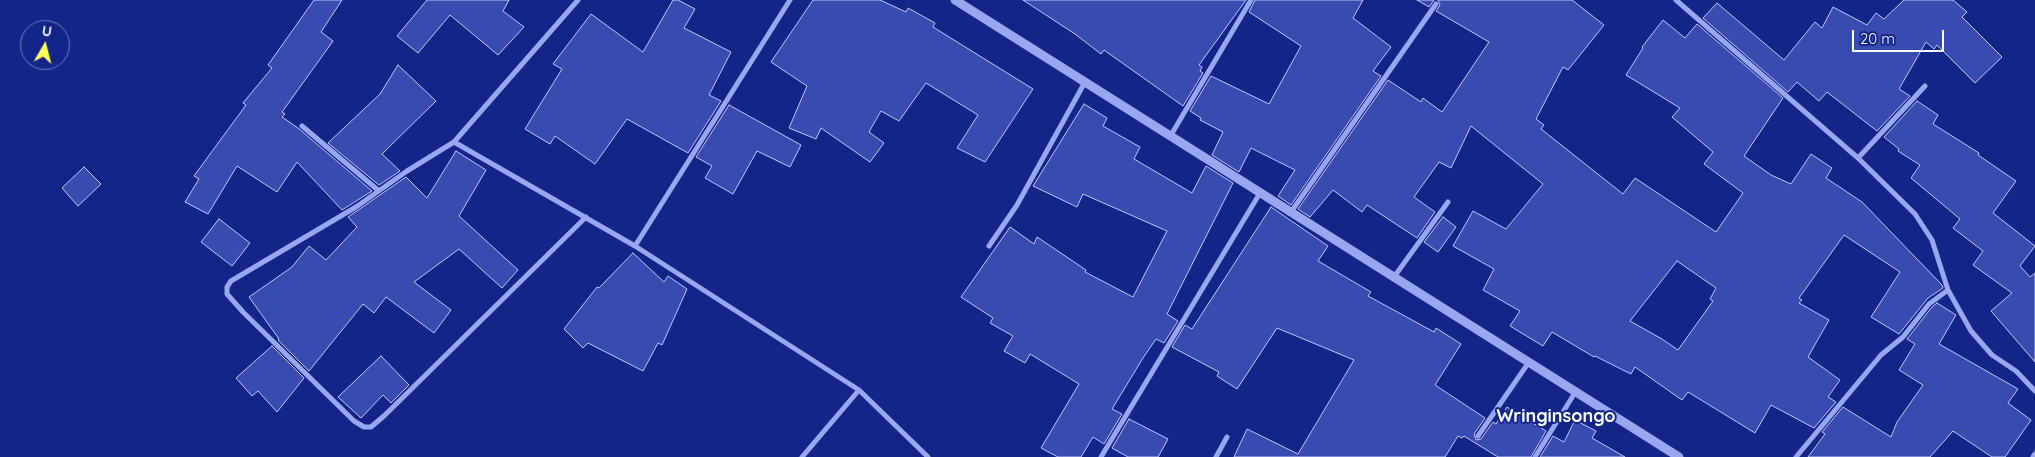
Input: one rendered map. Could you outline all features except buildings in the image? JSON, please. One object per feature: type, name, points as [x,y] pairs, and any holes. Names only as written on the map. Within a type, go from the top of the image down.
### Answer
[{"type":"street","points":[[578,0],[454,142],[356,207],[231,282],[226,290],[227,294],[242,312],[354,422],[364,427],[374,425],[586,217]]},
{"type":"street","points":[[635,246],[790,0]]},
{"type":"street","points":[[955,0],[1679,457]]},
{"type":"street","points":[[1171,135],[1251,0]]},
{"type":"street","points":[[1676,0],[1858,158],[1914,214],[1932,240],[1948,290],[1971,331],[1992,354],[2016,371],[2035,391]]},
{"type":"street","points":[[1291,212],[1436,4]]},
{"type":"street","points":[[989,246],[1017,205],[1084,82]]},
{"type":"street","points":[[1858,158],[1925,86]]},
{"type":"street","points":[[302,126],[379,191]]},
{"type":"street","points":[[454,142],[635,246],[858,390],[928,457]]},
{"type":"street","points":[[1101,457],[1260,192]]},
{"type":"street","points":[[1394,277],[1448,202]]},
{"type":"street","points":[[1796,457],[1881,355],[1904,337],[1929,304],[1948,290]]},
{"type":"street","points":[[1478,436],[1529,362]]},
{"type":"street","points":[[802,457],[858,390]]},
{"type":"street","points":[[1535,457],[1576,391]]},
{"type":"street","points":[[1216,457],[1227,436]]},
{"type":"district","name":"Wringinsongo","points":[[1556,417]]}]
